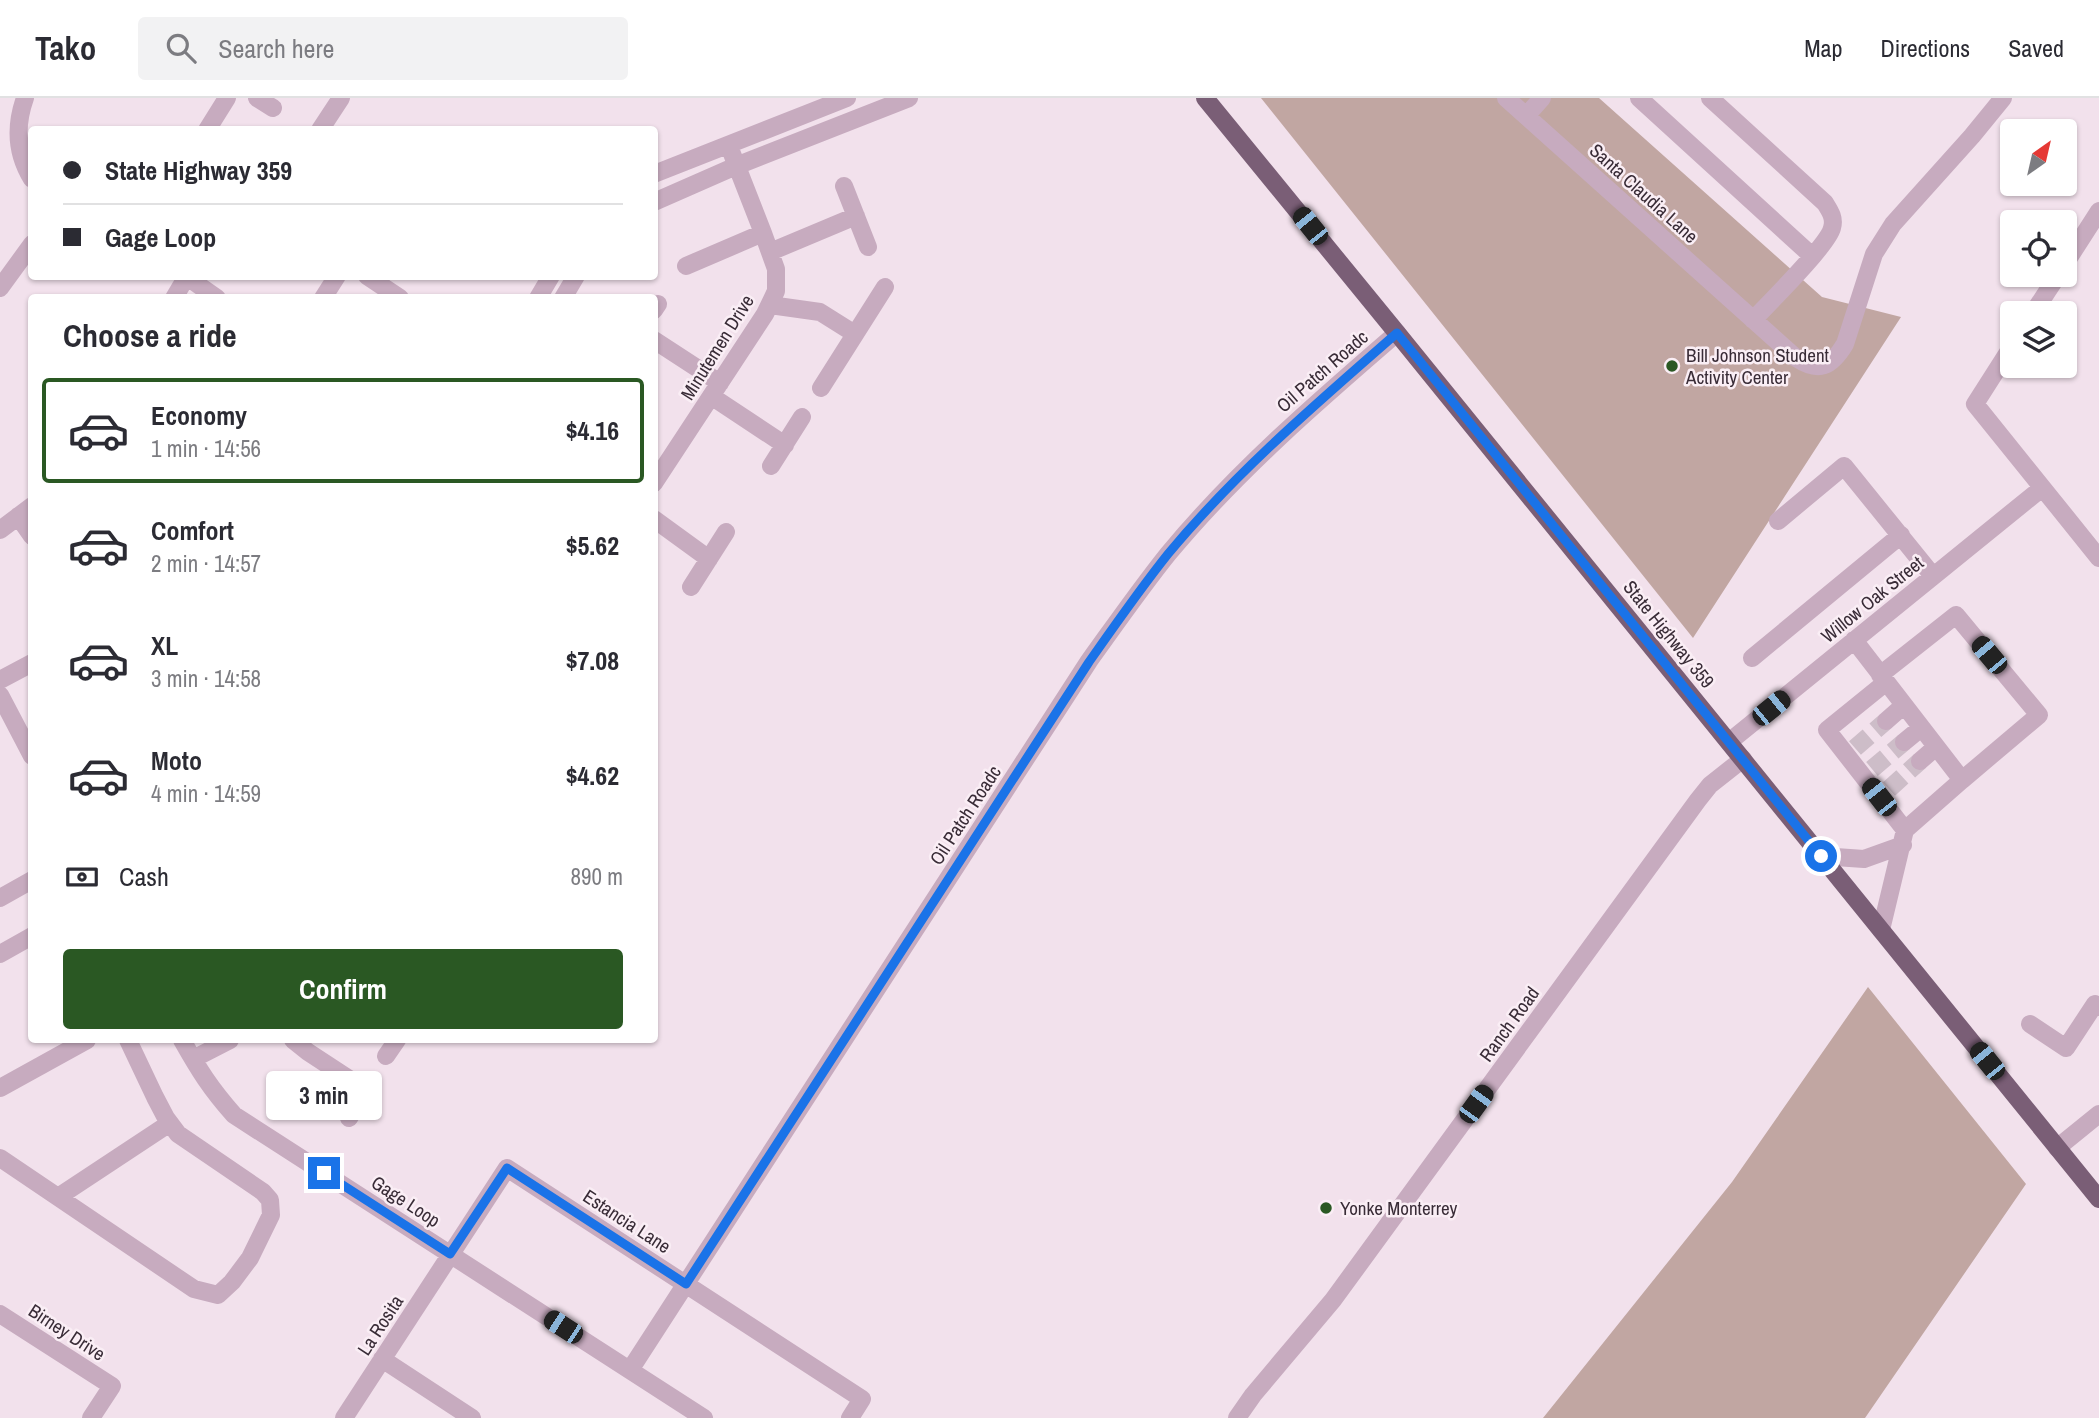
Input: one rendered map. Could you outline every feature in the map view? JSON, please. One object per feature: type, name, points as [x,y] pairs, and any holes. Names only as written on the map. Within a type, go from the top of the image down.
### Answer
[{"type":"main road","name":"State Highway 359","points":[[1205,98],[2099,1199]]},
{"type":"street","points":[[25,98],[17,137],[21,158],[28,171]]},
{"type":"street","points":[[210,126],[227,98]]},
{"type":"street","points":[[323,126],[341,98]]},
{"type":"street","points":[[658,173],[847,98]]},
{"type":"street","points":[[658,200],[736,166],[909,98]]},
{"type":"street","name":"Santa Claudia Lane","points":[[1506,98],[1753,320],[1810,367],[1823,366],[1832,361],[1845,344],[1874,254],[1882,239],[2003,98]]},
{"type":"street","points":[[1526,116],[1542,98]]},
{"type":"street","points":[[1639,98],[1812,256]]},
{"type":"street","points":[[1710,98],[1825,203],[1833,216],[1832,231],[1753,320]]},
{"type":"street","name":"Minutemen Drive","points":[[658,477],[770,305],[776,291],[776,269],[729,146]]},
{"type":"street","points":[[844,186],[868,247]]},
{"type":"street","points":[[2077,245],[2099,211]]},
{"type":"street","points":[[770,252],[856,216]]},
{"type":"street","points":[[685,266],[764,233]]},
{"type":"street","points":[[0,288],[7,264],[28,247]]},
{"type":"street","points":[[191,280],[211,294]]},
{"type":"street","points":[[374,280],[394,294]]},
{"type":"street","points":[[821,388],[885,287]]},
{"type":"street","points":[[770,305],[820,312],[855,334]]},
{"type":"street","name":"Oil Patch Roadc","points":[[630,1370],[1089,662],[1135,596],[1205,513],[1281,435],[1397,333]]},
{"type":"street","points":[[658,343],[785,444]]},
{"type":"street","points":[[2000,365],[1975,404],[2099,558]]},
{"type":"street","points":[[771,466],[802,417]]},
{"type":"street","points":[[1778,521],[1844,466],[1933,576]]},
{"type":"street","name":"Willow Oak Street","points":[[1729,742],[2042,488]]},
{"type":"street","points":[[0,530],[25,511]]},
{"type":"street","points":[[658,522],[709,559]]},
{"type":"street","points":[[691,587],[726,532]]},
{"type":"street","points":[[1752,658],[1900,535]]},
{"type":"street","points":[[1821,856],[1864,859],[1904,838],[1962,780],[2039,715],[1956,615],[1826,730],[1850,751],[1884,793],[1904,838],[1881,930]]},
{"type":"street","points":[[1854,640],[1962,780]]},
{"type":"street","points":[[0,680],[28,665]]},
{"type":"street","points":[[0,695],[28,748]]},
{"type":"street","points":[[1886,720],[1903,706]]},
{"type":"street","points":[[1904,742],[1921,728]]},
{"type":"street","points":[[1920,761],[1936,747]]},
{"type":"street","name":"Ranch Road","points":[[1237,1418],[1252,1395],[1342,1289],[1698,800],[1710,785],[1743,759]]},
{"type":"street","points":[[0,898],[28,882]]},
{"type":"street","points":[[0,954],[28,938]]},
{"type":"street","points":[[2030,1024],[2066,1048],[2098,1003]]},
{"type":"street","points":[[0,1088],[82,1043]]},
{"type":"street","points":[[0,1158],[194,1289],[218,1295],[250,1258],[271,1215],[270,1200],[263,1192],[178,1134],[155,1097],[129,1043]]},
{"type":"street","name":"Gage Loop","points":[[184,1043],[200,1073],[234,1115],[704,1418]]},
{"type":"street","points":[[193,1059],[224,1043]]},
{"type":"street","points":[[296,1043],[366,1090],[349,1118]]},
{"type":"street","points":[[386,1056],[395,1043]]},
{"type":"street","points":[[2057,1147],[2099,1114]]},
{"type":"street","points":[[58,1197],[170,1123]]},
{"type":"street","name":"Estancia Lane","points":[[450,1254],[507,1168],[862,1399],[850,1418]]},
{"type":"street","name":"La Rosita","points":[[344,1418],[450,1254]]},
{"type":"street","name":"Birney Drive","points":[[0,1314],[112,1386],[91,1418]]},
{"type":"street","points":[[382,1359],[472,1418]]},
{"type":"shaded area","name":"Bill Johnson Student Activity Center","points":[[1261,98],[1599,98],[1822,297],[1901,317],[1693,638]]},
{"type":"shaded area","points":[[1868,987],[2026,1184],[1865,1418],[1543,1418],[1732,1182]]},
{"type":"tunnel","points":[[1855,748],[1886,721]]},
{"type":"tunnel","points":[[1872,769],[1904,742]]},
{"type":"tunnel","points":[[1889,789],[1920,761]]},
{"type":"place","name":"Bill Johnson Student Activity Center","points":[[1672,366]]},
{"type":"place","name":"Yonke Monterrey","points":[[1326,1208]]},
{"type":"route","points":[[324,1173],[450,1254],[507,1168],[686,1284],[1089,662],[1135,596],[1205,513],[1281,435],[1397,333],[1821,856]]}]
